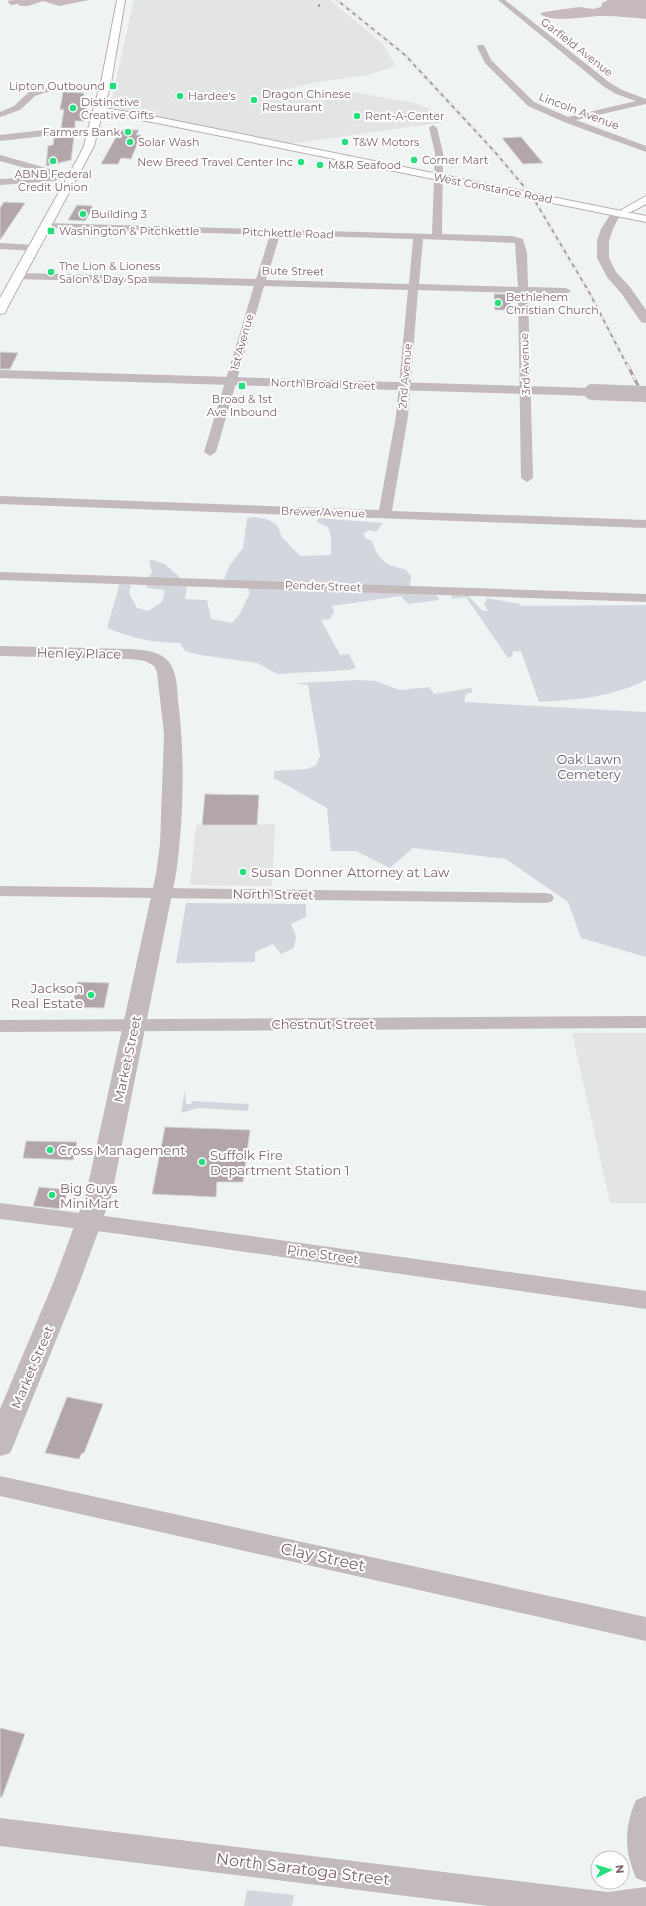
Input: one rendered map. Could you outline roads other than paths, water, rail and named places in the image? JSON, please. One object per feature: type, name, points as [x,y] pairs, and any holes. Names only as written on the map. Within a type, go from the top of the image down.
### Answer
[{"type":"main road","points":[[1,307],[35,248],[87,150],[105,87],[121,0]]},
{"type":"main road","name":"West Constance Road","points":[[99,108],[141,118],[438,177],[624,212],[646,219]]},
{"type":"main road","points":[[624,212],[646,199]]},
{"type":"street","name":"Garfield Avenue","points":[[501,0],[606,84],[619,92],[646,102]]},
{"type":"street","name":"Lincoln Avenue","points":[[481,47],[488,61],[525,100],[538,108],[567,120],[646,149]]},
{"type":"street","points":[[0,115],[17,108],[32,94],[46,90],[68,87],[105,87]]},
{"type":"street","points":[[567,120],[646,102]]},
{"type":"street","points":[[433,128],[439,153],[438,237]]},
{"type":"street","points":[[0,138],[44,133],[92,132]]},
{"type":"street","points":[[0,158],[72,178]]},
{"type":"street","points":[[0,182],[72,178]]},
{"type":"street","points":[[624,212],[623,220],[614,246],[615,258],[626,290],[646,319]]},
{"type":"street","name":"Pitchkettle Road","points":[[46,226],[512,239],[520,241],[522,250]]},
{"type":"street","name":"1st Avenue","points":[[210,452],[230,381],[276,233]]},
{"type":"street","name":"2nd Avenue","points":[[385,514],[402,416],[418,237]]},
{"type":"street","points":[[0,246],[35,248]]},
{"type":"street","name":"3rd Avenue","points":[[522,250],[527,478]]},
{"type":"street","name":"Bute Street","points":[[18,276],[566,291]]},
{"type":"street","name":"North Broad Street","points":[[0,374],[646,394]]},
{"type":"street","name":"Brewer Avenue","points":[[0,500],[646,524]]},
{"type":"street","name":"Pender Street","points":[[0,576],[646,598]]},
{"type":"street","name":"Henley Place","points":[[0,651],[130,654],[149,656],[158,660]]},
{"type":"street","name":"Market Street","points":[[0,1444],[68,1281],[99,1194],[162,893],[170,844],[173,734],[166,672],[163,665],[158,660]]},
{"type":"street","name":"North Street","points":[[0,891],[545,898]]},
{"type":"street","name":"Chestnut Street","points":[[0,1026],[646,1022]]},
{"type":"street","name":"Pine Street","points":[[0,1211],[90,1222],[646,1300]]},
{"type":"street","name":"Clay Street","points":[[0,1486],[646,1628]]},
{"type":"street","points":[[646,1810],[640,1837],[646,1868]]},
{"type":"street","name":"North Saratoga Street","points":[[0,1832],[606,1906]]},
{"type":"street","points":[[611,1906],[646,1902]]},
{"type":"railway","points":[[319,0],[319,6]]},
{"type":"railway","points":[[337,0],[405,55],[495,152],[532,196],[589,292],[627,365]]},
{"type":"railway","points":[[627,364],[646,401]]},
{"type":"place","name":"Lipton Outbound","points":[[113,86]]},
{"type":"place","name":"Hardee's","points":[[180,96]]},
{"type":"place","name":"Dragon Chinese Restaurant","points":[[254,100]]},
{"type":"place","name":"Distinctive Creative Gifts","points":[[73,108]]},
{"type":"place","name":"Rent-A-Center","points":[[357,116]]},
{"type":"place","name":"Farmers Bank","points":[[128,132]]},
{"type":"place","name":"Solar Wash","points":[[130,142]]},
{"type":"place","name":"T&W Motors","points":[[345,142]]},
{"type":"place","name":"Corner Mart","points":[[414,160]]},
{"type":"place","name":"ABNB Federal Credit Union","points":[[53,161]]},
{"type":"place","name":"New Breed Travel Center Inc","points":[[301,162]]},
{"type":"place","name":"M&R Seafood","points":[[320,165]]},
{"type":"place","name":"Building 3","points":[[83,214]]},
{"type":"place","name":"Washington & Pitchkettle","points":[[51,231]]},
{"type":"place","name":"The Lion & Lioness Salon & Day Spa","points":[[51,272]]},
{"type":"place","name":"Bethlehem Christian Church","points":[[498,303]]},
{"type":"place","name":"Broad & 1st Ave Inbound","points":[[242,386]]},
{"type":"place","name":"Susan Donner Attorney at Law","points":[[243,872]]},
{"type":"place","name":"Jackson Real Estate","points":[[91,995]]},
{"type":"place","name":"Cross Management","points":[[50,1150]]},
{"type":"place","name":"Suffolk Fire Department Station 1","points":[[202,1162]]},
{"type":"place","name":"Big Guys MiniMart","points":[[52,1195]]},
{"type":"park label","name":"Oak Lawn Cemetery","points":[[589,766]]}]
